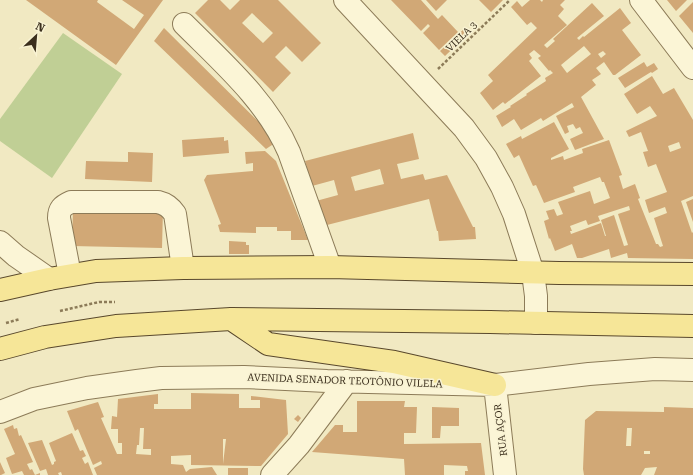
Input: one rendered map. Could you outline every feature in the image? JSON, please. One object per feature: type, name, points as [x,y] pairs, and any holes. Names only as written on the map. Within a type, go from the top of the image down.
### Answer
[{"type":"main road","points":[[0,290],[49,279],[96,271],[183,268],[330,267],[533,273],[693,274]]},
{"type":"main road","points":[[231,319],[268,344],[394,362],[495,385]]},
{"type":"main road","points":[[0,349],[45,338],[116,326],[231,319],[693,326]]},
{"type":"street","points":[[345,0],[464,128],[486,158],[502,187],[514,214],[533,273],[536,296],[536,323]]},
{"type":"street","points":[[640,0],[693,68]]},
{"type":"street","points":[[184,24],[254,96],[282,136],[330,267]]},
{"type":"street","points":[[70,275],[59,211],[63,205],[71,202],[158,202],[166,204],[172,208],[175,214],[183,268]]},
{"type":"street","points":[[0,242],[16,256],[49,279]]},
{"type":"street","name":"AVENIDA SENADOR TEOTÔNIO VILELA","points":[[0,412],[34,399],[88,388],[155,379],[244,377],[495,385],[589,374],[655,369],[693,370]]},
{"type":"street","points":[[272,475],[299,445],[347,381]]},
{"type":"street","name":"RUA AÇOR","points":[[495,385],[505,475]]},
{"type":"path","name":"VIELA 3","points":[[424,84],[510,0]]},
{"type":"green space","points":[[63,33],[122,74],[52,178],[0,141],[0,119]]},
{"type":"building","points":[[26,0],[98,0],[97,2],[134,29],[144,15],[122,0],[163,0],[116,65]]},
{"type":"building","points":[[208,0],[220,0],[230,10],[240,0],[278,0],[321,43],[302,62],[286,46],[275,57],[291,73],[273,92],[195,13]],"holes":[[[252,13],[273,33],[263,43],[242,23]]]},
{"type":"building","points":[[391,0],[421,0],[438,19],[442,15],[458,32],[439,50],[423,33],[430,26],[428,24],[421,31]]},
{"type":"building","points":[[426,0],[447,0],[436,11]]},
{"type":"building","points":[[479,0],[503,0],[491,12]]},
{"type":"building","points":[[530,0],[540,0],[542,2],[543,0],[565,0],[560,5],[564,9],[558,16],[567,25],[544,45],[547,48],[555,41],[553,39],[592,3],[604,16],[577,38],[579,40],[620,8],[631,23],[622,30],[641,55],[615,75],[613,75],[604,62],[596,68],[601,74],[592,80],[596,85],[581,97],[604,139],[575,150],[570,139],[583,133],[580,127],[576,129],[573,124],[567,126],[569,132],[565,134],[556,116],[574,107],[572,103],[543,121],[541,118],[521,130],[514,119],[502,127],[496,116],[511,107],[510,106],[527,95],[526,94],[546,81],[545,78],[553,73],[550,70],[549,71],[538,58],[541,56],[534,50],[529,54],[532,58],[529,61],[541,76],[505,104],[503,102],[493,110],[480,93],[493,81],[488,75],[537,28],[531,22],[527,25],[511,7],[517,1],[522,7]],"holes":[[[584,46],[591,54],[567,73],[561,65]],[[603,51],[606,54],[601,58],[598,54]]]},
{"type":"building","points":[[667,0],[687,0],[676,11]]},
{"type":"building","points":[[693,2],[693,33],[679,16]]},
{"type":"building","points":[[164,28],[278,141],[266,149],[154,41]]},
{"type":"building","points":[[464,29],[468,34],[445,56],[440,51]]},
{"type":"building","points":[[644,62],[647,67],[654,63],[658,69],[625,88],[618,78]]},
{"type":"building","points":[[652,76],[663,94],[674,88],[693,120],[693,196],[681,201],[692,233],[693,232],[693,259],[628,258],[627,253],[611,258],[609,249],[582,258],[577,258],[572,244],[555,251],[550,238],[549,239],[544,221],[549,219],[546,211],[554,209],[557,216],[563,214],[558,202],[590,191],[594,204],[610,198],[604,182],[602,182],[600,177],[573,187],[575,192],[544,203],[536,185],[533,186],[519,155],[514,158],[506,144],[521,136],[522,139],[554,122],[569,149],[551,158],[551,160],[563,156],[564,160],[583,153],[582,149],[609,140],[622,175],[619,176],[623,189],[635,184],[640,198],[638,199],[656,244],[660,247],[663,246],[654,218],[667,213],[665,207],[649,213],[645,200],[667,192],[656,164],[648,167],[643,152],[648,151],[641,132],[629,137],[626,131],[657,116],[650,106],[637,114],[624,94]],"holes":[[[679,142],[681,148],[670,152],[668,146]],[[629,206],[630,210],[618,214],[628,245],[624,246],[614,215],[601,220],[606,236],[601,223],[571,234],[570,231],[572,231],[570,226],[586,220],[588,225],[600,221],[598,216]]]},
{"type":"building","points":[[413,133],[419,159],[397,164],[401,179],[423,174],[425,180],[447,175],[473,227],[475,227],[476,239],[439,241],[438,231],[429,199],[323,226],[316,201],[338,195],[334,180],[312,186],[305,161]],"holes":[[[380,169],[384,184],[355,191],[351,177]]]},
{"type":"building","points":[[224,137],[224,141],[228,140],[229,153],[183,157],[182,140]]},
{"type":"building","points":[[265,151],[276,161],[308,240],[291,240],[291,231],[277,231],[277,227],[256,227],[256,233],[220,232],[218,225],[221,224],[204,180],[207,175],[253,171],[253,163],[246,164],[245,152]]},
{"type":"building","points":[[128,152],[153,153],[152,182],[85,179],[86,161],[128,162]]},
{"type":"building","points":[[693,199],[693,222],[686,202]]},
{"type":"building","points":[[73,208],[163,209],[162,248],[72,246]]},
{"type":"building","points":[[229,241],[246,242],[246,245],[249,245],[249,254],[229,254]]},
{"type":"building","points":[[191,393],[239,394],[239,408],[260,408],[260,400],[251,400],[251,396],[286,400],[288,434],[261,466],[191,465],[191,455],[171,456],[171,464],[183,465],[186,472],[190,469],[212,467],[217,475],[97,475],[94,468],[102,464],[101,461],[93,465],[78,429],[75,431],[67,411],[98,402],[104,417],[101,418],[117,454],[122,454],[122,443],[118,443],[118,429],[111,429],[112,416],[117,417],[118,399],[158,394],[158,404],[154,404],[154,409],[191,409]],"holes":[[[140,428],[144,428],[143,449],[151,449],[151,455],[136,454],[137,445],[139,445]],[[223,439],[226,439],[223,464]]]},
{"type":"building","points":[[357,401],[405,401],[404,407],[417,407],[416,433],[404,433],[404,444],[481,443],[485,475],[465,475],[465,471],[468,471],[467,466],[444,465],[444,475],[405,475],[404,459],[312,452],[335,425],[343,425],[343,432],[357,432]]},
{"type":"building","points":[[432,407],[459,408],[459,426],[441,426],[440,438],[432,438]]},
{"type":"building","points":[[664,407],[693,408],[693,475],[654,475],[657,467],[645,468],[641,475],[584,475],[585,420],[596,411],[664,412]],"holes":[[[627,428],[632,428],[631,446],[626,446]],[[644,451],[650,451],[650,454],[644,454]]]},
{"type":"building","points":[[298,415],[301,418],[298,422],[294,419]]},
{"type":"building","points":[[13,425],[14,429],[17,428],[19,436],[21,435],[33,462],[27,464],[35,475],[24,475],[22,471],[12,474],[6,458],[15,454],[4,429]]},
{"type":"building","points":[[72,433],[80,451],[83,450],[86,456],[82,458],[85,464],[88,462],[93,475],[62,475],[61,472],[58,473],[59,475],[48,475],[46,469],[40,471],[28,443],[42,440],[52,465],[56,461],[49,443]]},
{"type":"building","points":[[0,462],[5,473],[1,475],[0,475]]},
{"type":"building","points":[[228,468],[248,468],[248,475],[228,475]]}]
